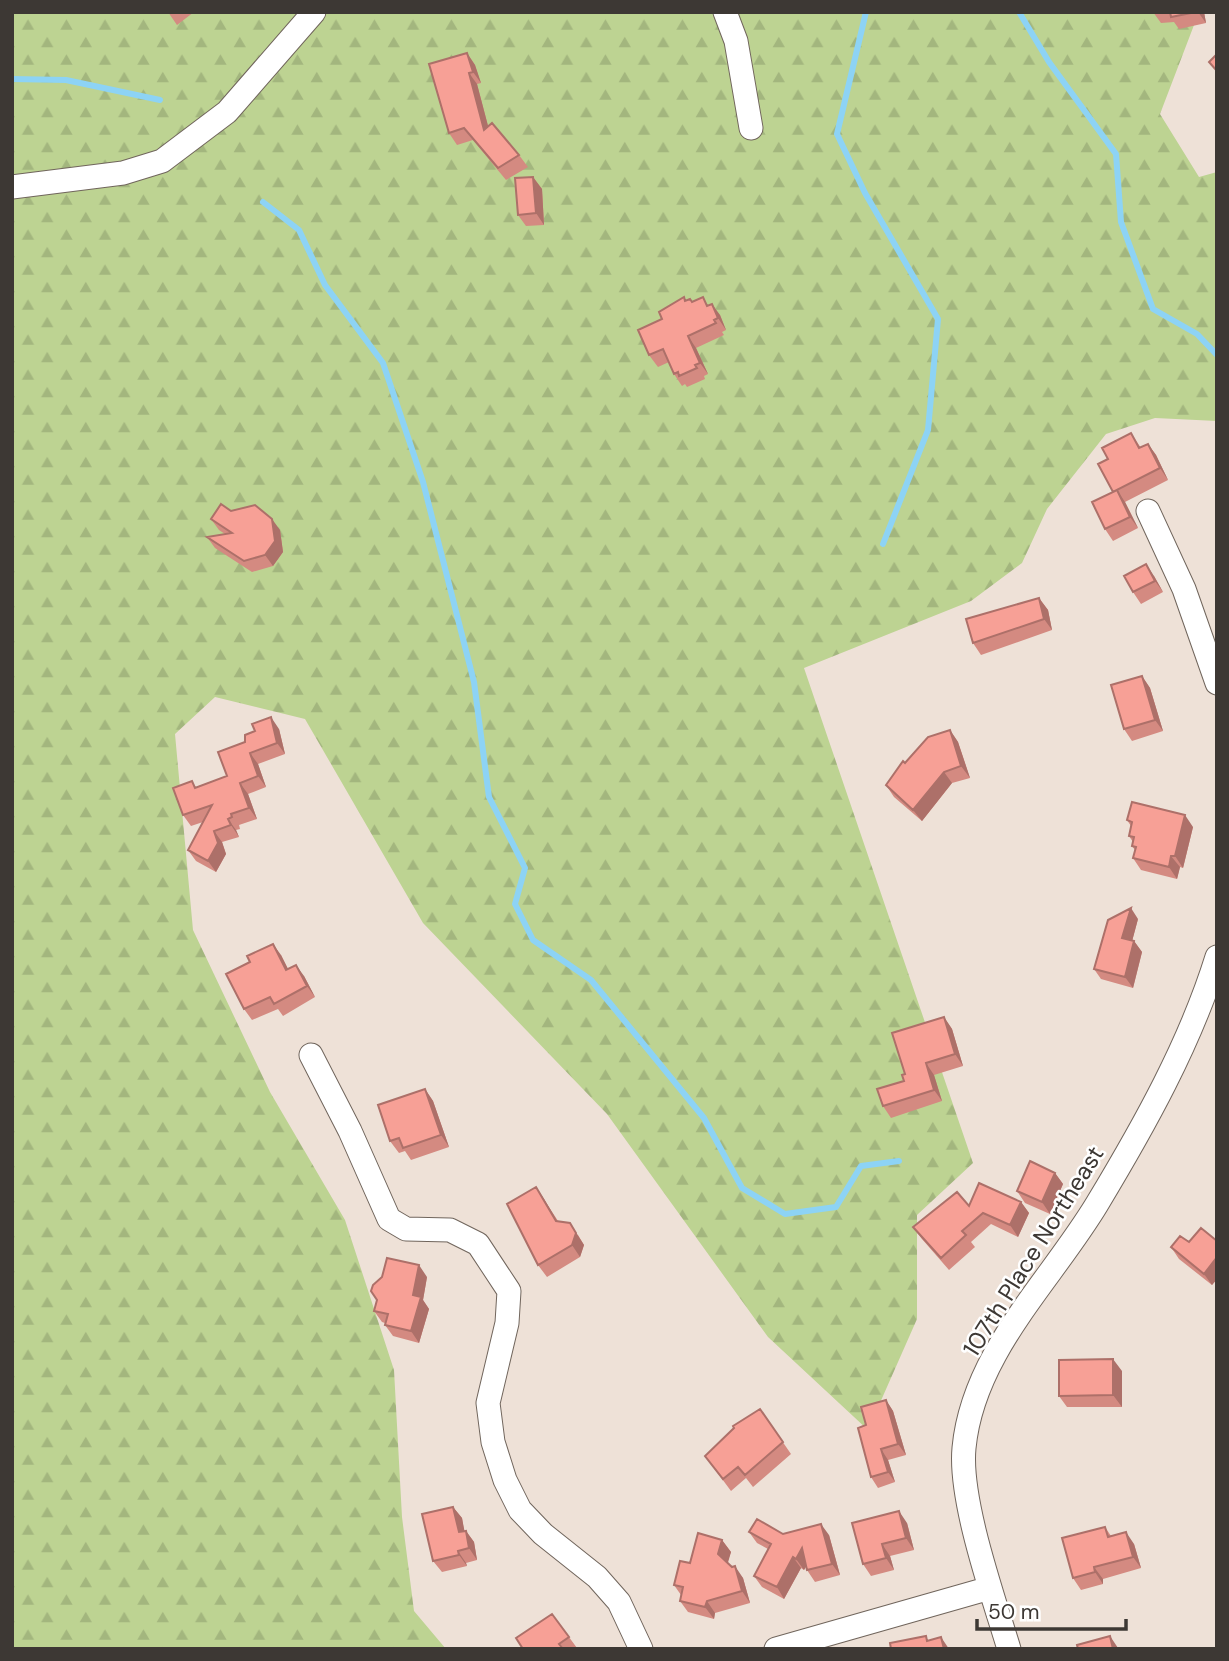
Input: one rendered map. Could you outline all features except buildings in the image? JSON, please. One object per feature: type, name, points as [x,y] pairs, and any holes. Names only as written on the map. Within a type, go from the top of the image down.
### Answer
[{"type":"street","points":[[12,187],[124,173],[162,161],[227,112],[313,12]]},
{"type":"street","points":[[725,12],[736,41],[751,128]]},
{"type":"street","points":[[1147,511],[1184,589],[1217,682]]},
{"type":"street","name":"107th Place Northeast","points":[[1009,1649],[990,1588],[967,1492],[964,1449],[971,1414],[989,1364],[1096,1205],[1156,1100],[1202,1005],[1217,957]]},
{"type":"street","points":[[311,1055],[350,1130],[389,1219],[406,1229],[450,1230],[478,1244],[509,1292],[506,1323],[488,1404],[493,1442],[505,1480],[520,1510],[597,1577],[619,1602],[640,1649]]},
{"type":"street","points":[[776,1649],[990,1588]]},
{"type":"green space","points":[[12,12],[1199,12],[1160,114],[1199,177],[1217,172],[1217,421],[1155,418],[1106,434],[1047,509],[1022,563],[971,601],[804,668],[973,1163],[917,1215],[917,1319],[868,1430],[768,1337],[607,1114],[423,923],[305,719],[215,697],[175,734],[193,930],[270,1092],[345,1220],[394,1370],[402,1517],[414,1611],[446,1649],[12,1649]]},
{"type":"waterway","points":[[866,12],[837,134],[865,193],[938,319],[928,430],[883,544]]},
{"type":"waterway","points":[[1019,12],[1049,62],[1116,154],[1121,222],[1153,309],[1197,334],[1217,355]]},
{"type":"waterway","points":[[12,79],[66,80],[160,100]]},
{"type":"waterway","points":[[263,202],[299,230],[325,285],[383,363],[423,482],[474,682],[489,797],[525,868],[515,904],[533,940],[591,980],[704,1118],[742,1188],[785,1214],[836,1207],[861,1166],[899,1161]]}]
